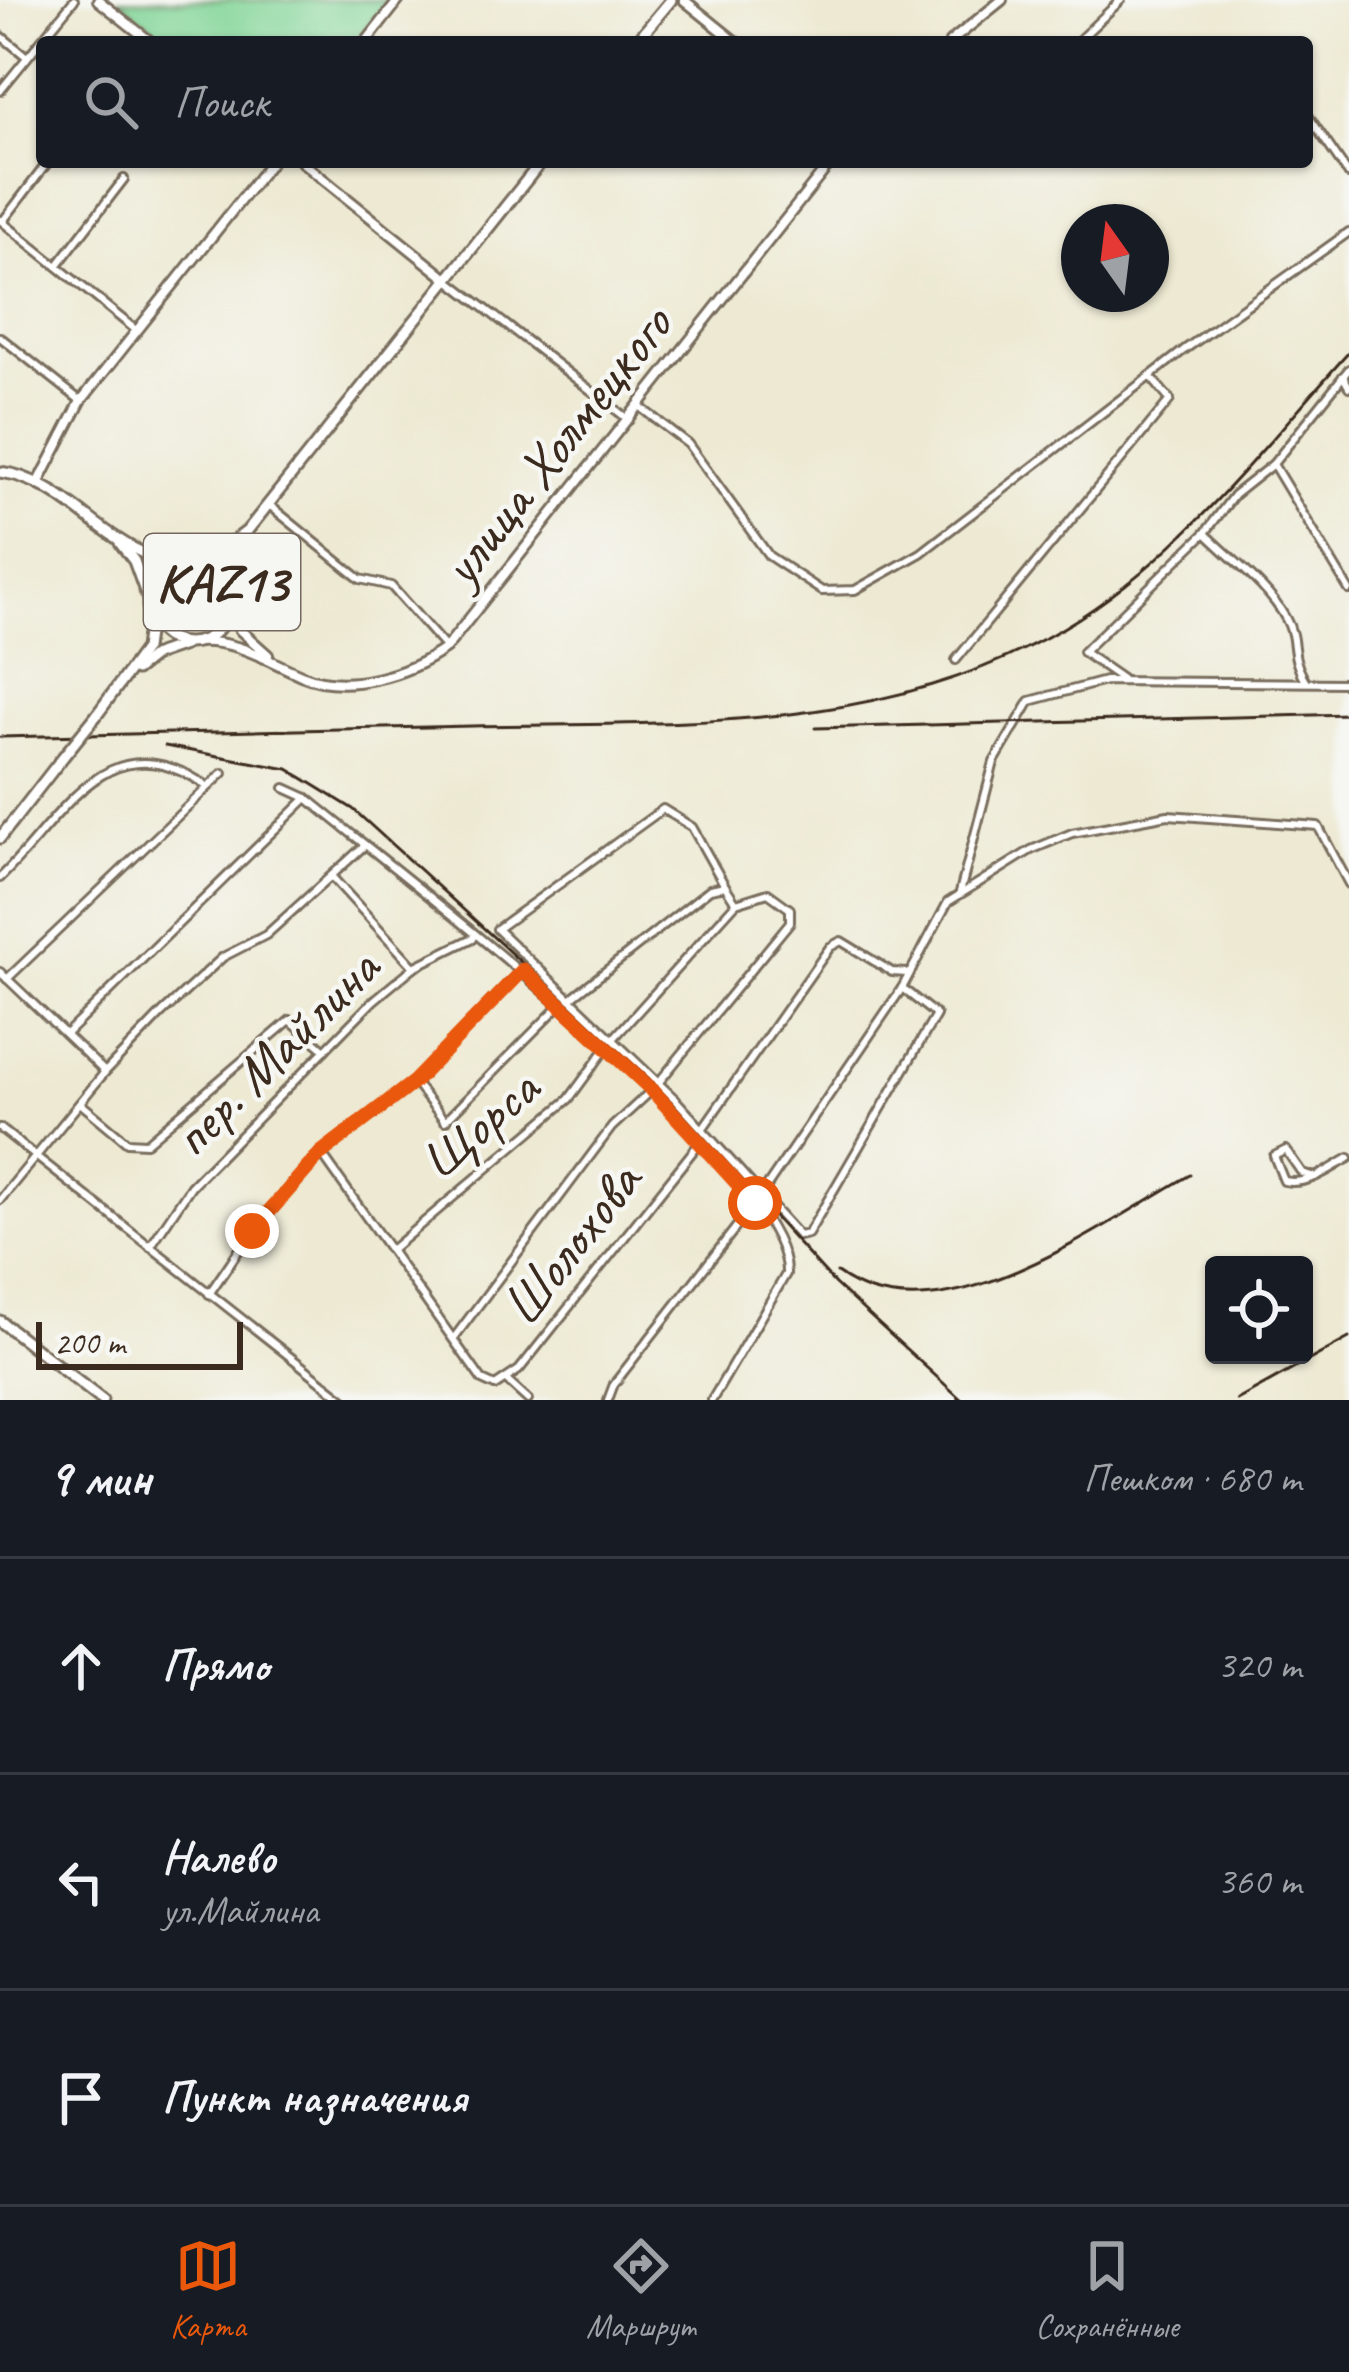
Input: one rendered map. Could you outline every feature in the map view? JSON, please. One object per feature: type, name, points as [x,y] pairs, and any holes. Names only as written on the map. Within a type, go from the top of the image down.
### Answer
[{"type":"main road","points":[[641,36],[671,0]]},
{"type":"main road","points":[[227,594],[227,574],[247,531],[536,168]]},
{"type":"main road","name":"KAZ13","points":[[1,471],[39,482],[150,557],[210,569],[227,594],[220,626],[194,642],[155,655],[124,682]]},
{"type":"main road","points":[[186,563],[218,553],[247,531]]},
{"type":"main road","name":"KAZ13","points":[[117,538],[134,561],[159,630],[174,640],[194,642]]},
{"type":"main road","name":"KAZ13","points":[[0,838],[145,649],[155,580],[186,563]]},
{"type":"main road","points":[[0,1321],[102,1400]]},
{"type":"street","points":[[44,36],[74,0]]},
{"type":"street","points":[[98,0],[143,36]]},
{"type":"street","points":[[371,36],[399,0]]},
{"type":"street","points":[[684,0],[729,36]]},
{"type":"street","points":[[957,36],[1002,0]]},
{"type":"street","points":[[1082,36],[1121,0]]},
{"type":"street","points":[[0,35],[27,57]]},
{"type":"street","points":[[0,91],[36,46]]},
{"type":"street","points":[[1313,123],[1349,175]]},
{"type":"street","points":[[43,168],[1,221],[137,331]]},
{"type":"street","points":[[39,482],[81,401],[266,168]]},
{"type":"street","points":[[309,168],[629,420]]},
{"type":"street","name":"улица Холмецкого","points":[[194,642],[230,643],[327,682],[352,682],[406,670],[446,648],[826,168]]},
{"type":"street","points":[[57,266],[124,179]]},
{"type":"street","points":[[640,407],[688,444],[770,556],[822,591],[855,590],[921,553],[1150,376],[1349,232]]},
{"type":"street","points":[[0,337],[81,401]]},
{"type":"street","points":[[1346,373],[1349,387]]},
{"type":"street","points":[[1125,681],[1083,652],[1205,533],[1234,495],[1273,464],[1346,373]]},
{"type":"street","points":[[956,660],[1170,400],[1150,376]]},
{"type":"street","points":[[1273,464],[1349,590]]},
{"type":"street","points":[[268,504],[361,579],[391,586],[446,648]]},
{"type":"street","points":[[1205,533],[1286,617],[1293,640],[1292,659],[1306,682]]},
{"type":"street","points":[[227,594],[248,640],[289,670]]},
{"type":"street","points":[[958,895],[994,763],[1030,701],[1067,688],[1125,681],[1349,683]]},
{"type":"street","points":[[0,878],[81,790],[107,769],[176,765],[208,788]]},
{"type":"street","points":[[105,1072],[4,975],[224,773]]},
{"type":"street","points":[[285,788],[307,798],[659,1082],[703,1128],[758,1199],[780,1243],[786,1274],[712,1400]]},
{"type":"street","points":[[66,1034],[307,798]]},
{"type":"street","points":[[659,1082],[790,922],[790,909],[768,892],[736,903],[692,827],[663,809],[497,929],[570,998],[701,1142],[799,1236],[808,1234],[936,1016],[902,988]]},
{"type":"street","points":[[608,1400],[614,1384],[758,1199],[902,988],[948,902],[958,895],[1031,850],[1072,833],[1168,815],[1318,826],[1349,884]]},
{"type":"street","points":[[0,1200],[105,1072],[223,957],[266,935],[364,846]]},
{"type":"street","points":[[332,878],[414,967]]},
{"type":"street","points":[[570,998],[642,937],[710,889],[725,886]]},
{"type":"street","name":"Щорса","points":[[392,1249],[569,1099],[610,1043],[736,903]]},
{"type":"street","name":"пер. Майлина","points":[[150,1247],[191,1186],[325,1050],[414,967],[475,938]]},
{"type":"street","name":"Шолохова","points":[[703,1128],[830,947],[841,941],[892,972],[909,974]]},
{"type":"street","points":[[209,1294],[252,1231],[321,1153],[414,1082],[523,970]]},
{"type":"street","points":[[414,1082],[445,1121],[561,1004]]},
{"type":"street","points":[[80,1103],[127,1142],[146,1143],[285,1022],[296,1020],[325,1050]]},
{"type":"street","points":[[321,1153],[454,1338],[612,1127],[652,1090]]},
{"type":"street","points":[[666,1106],[674,1097]]},
{"type":"street","points":[[0,1128],[345,1400]]},
{"type":"street","name":"Шолохова","points":[[454,1338],[482,1380],[495,1386],[507,1381],[701,1142]]},
{"type":"street","points":[[1315,1177],[1302,1173],[1286,1150],[1274,1156],[1284,1180],[1315,1177],[1349,1158]]},
{"type":"street","points":[[507,1381],[528,1400]]},
{"type":"green space","points":[[118,0],[389,0],[361,36],[162,36]]},
{"type":"railway","points":[[0,737],[700,721],[776,716],[923,688],[994,663],[1104,601],[1216,501],[1349,352]]},
{"type":"railway","points":[[815,728],[1349,714]]},
{"type":"railway","points":[[165,746],[288,769],[353,809],[648,1078],[835,1284],[962,1400]]},
{"type":"railway","points":[[837,1273],[877,1292],[922,1296],[969,1288],[1065,1248],[1190,1175]]},
{"type":"railway","points":[[1237,1400],[1349,1338]]},
{"type":"route","points":[[252,1231],[321,1153],[414,1082],[476,1011],[523,970],[652,1090],[755,1203]]}]
